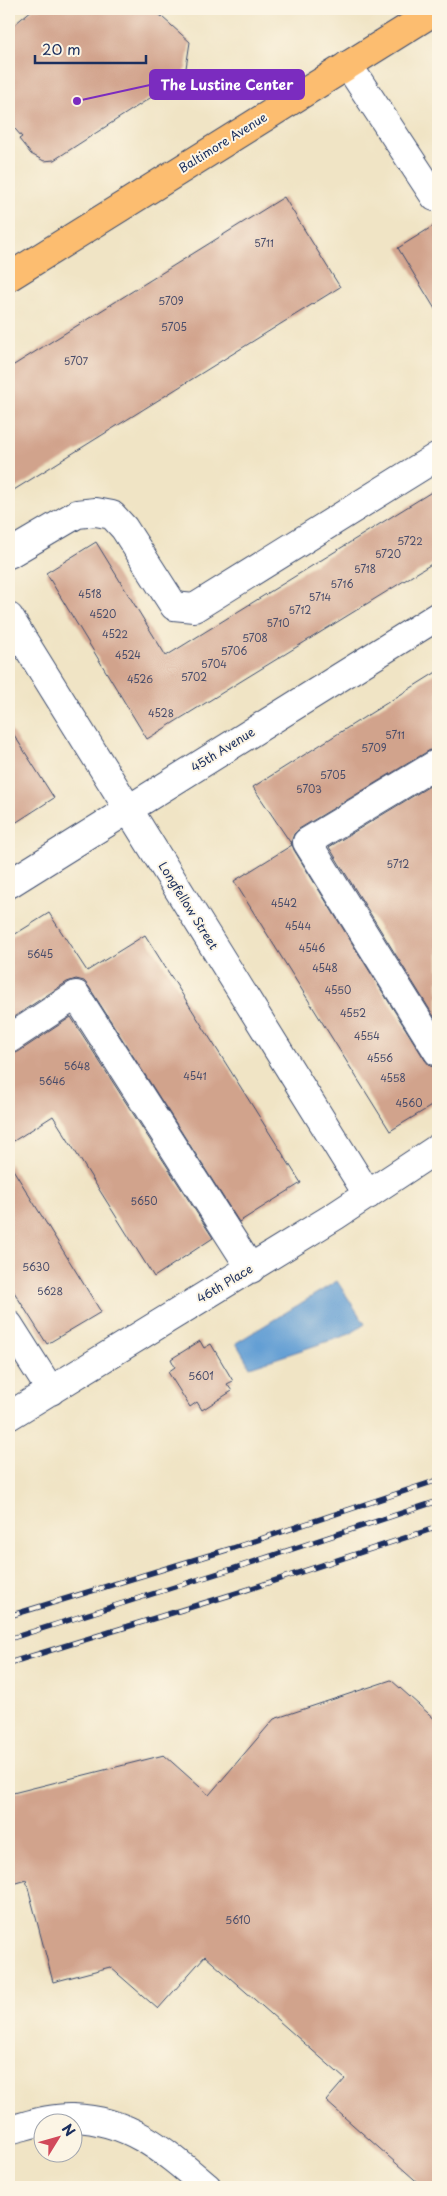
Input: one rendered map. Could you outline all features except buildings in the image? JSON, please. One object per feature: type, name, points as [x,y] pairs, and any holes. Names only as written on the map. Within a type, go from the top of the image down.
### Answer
[{"type":"main road","name":"Baltimore Avenue","points":[[9,277],[438,9]]},
{"type":"street","points":[[348,64],[435,197],[438,195]]},
{"type":"street","points":[[9,554],[77,514],[96,512],[112,515],[124,528],[174,606],[194,608],[438,456]]},
{"type":"street","name":"45th Avenue","points":[[9,884],[438,616]]},
{"type":"street","name":"Longfellow Street","points":[[9,617],[368,1195]]},
{"type":"street","points":[[438,763],[307,842],[438,1052]]},
{"type":"street","points":[[9,1038],[76,995],[251,1269]]},
{"type":"street","name":"46th Place","points":[[9,1416],[251,1269],[438,1148]]},
{"type":"street","points":[[9,1325],[51,1391]]},
{"type":"street","points":[[9,2130],[36,2123],[72,2118],[108,2122],[143,2136],[170,2155],[207,2187]]},
{"type":"water","points":[[337,1281],[365,1324],[350,1334],[250,1367],[236,1343]]},
{"type":"railway","points":[[9,1616],[233,1548],[438,1480]]},
{"type":"railway","points":[[9,1639],[235,1568],[438,1501]]},
{"type":"railway","points":[[9,1663],[240,1592],[438,1527]]},
{"type":"place","name":"The Lustine Center","points":[[77,101]]}]
